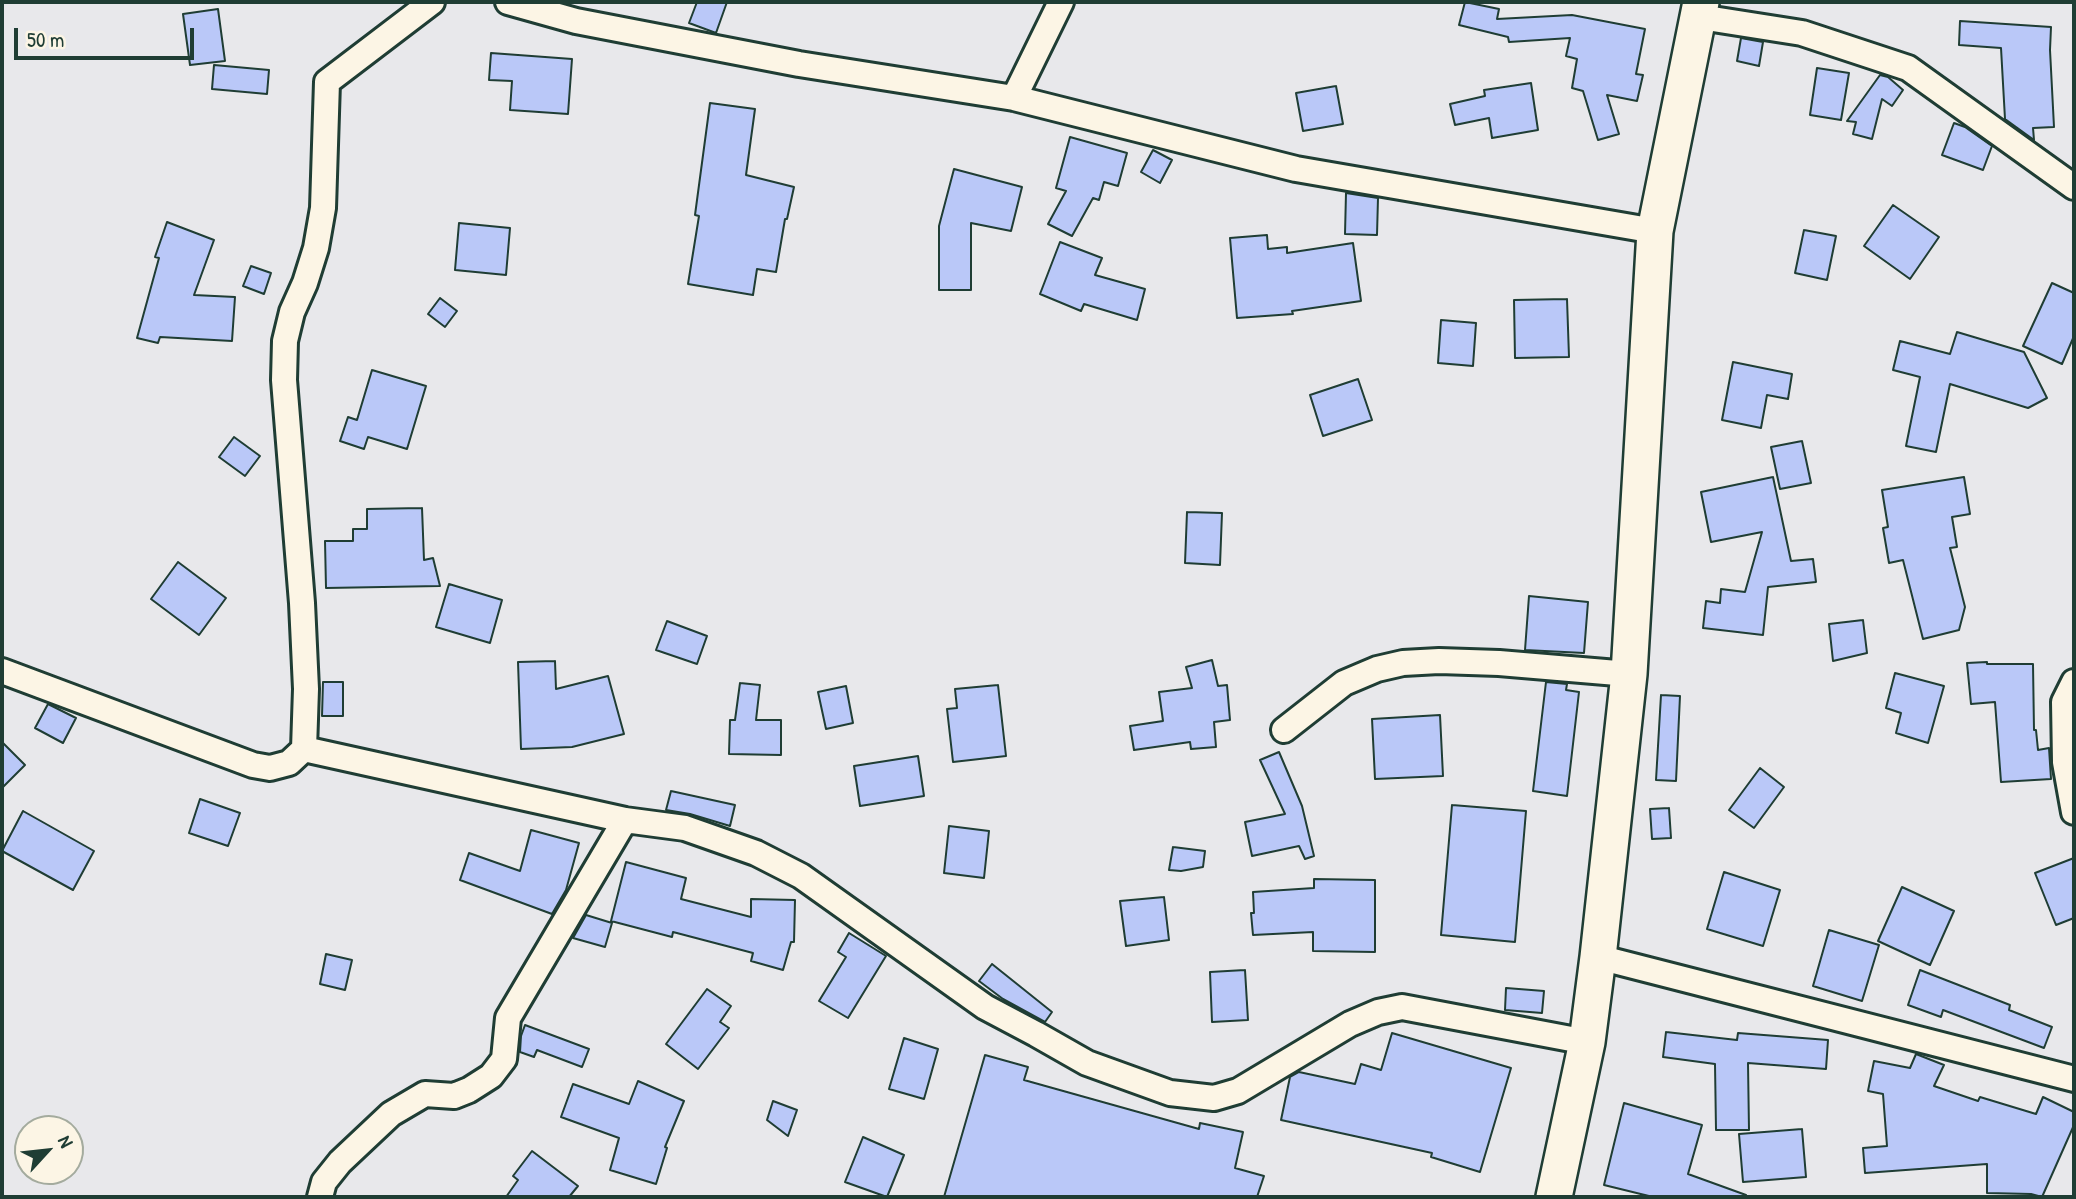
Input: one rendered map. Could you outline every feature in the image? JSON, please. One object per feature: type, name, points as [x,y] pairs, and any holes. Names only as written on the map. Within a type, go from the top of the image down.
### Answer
[{"type":"main road","points":[[1554,1197],[1587,1042],[1629,674],[1655,231],[1701,9]]},
{"type":"street","points":[[2,671],[253,765],[270,768],[289,764],[304,749],[306,677],[284,380],[285,341],[292,312],[316,248],[323,208],[327,82],[432,2]]},
{"type":"street","points":[[508,2],[576,20],[799,64],[1014,98],[1296,169],[1655,231]]},
{"type":"street","points":[[1014,98],[1061,2]]},
{"type":"street","points":[[1701,9],[1802,33],[1908,68],[2074,187]]},
{"type":"street","points":[[1284,730],[1344,683],[1377,668],[1403,663],[1499,663],[1629,674]]},
{"type":"street","points":[[2074,682],[2064,702],[2065,762],[2074,813]]},
{"type":"street","points":[[304,749],[625,820],[685,828],[756,853],[801,876],[985,1007],[1087,1063],[1170,1093],[1214,1098],[1238,1091],[1350,1024],[1378,1012],[1402,1007],[1587,1042]]},
{"type":"street","points":[[320,1197],[324,1182],[340,1162],[391,1114],[425,1094],[454,1096],[470,1090],[491,1076],[504,1059],[508,1018],[625,820]]},
{"type":"street","points":[[1598,957],[2074,1079]]},
{"type":"building","points":[[697,2],[727,2],[716,33],[689,23]]},
{"type":"building","points":[[1465,2],[1499,9],[1497,19],[1572,15],[1645,29],[1636,74],[1643,75],[1637,101],[1607,95],[1619,134],[1598,140],[1583,91],[1572,88],[1577,59],[1566,56],[1570,38],[1509,42],[1508,37],[1459,25]]},
{"type":"building","points":[[218,9],[225,61],[190,65],[183,14]]},
{"type":"building","points":[[1960,21],[2051,27],[2054,127],[2033,128],[2034,140],[2005,119],[2001,48],[1959,45]]},
{"type":"building","points":[[1741,38],[1763,42],[1759,66],[1737,61]]},
{"type":"building","points":[[491,53],[572,59],[568,114],[510,110],[512,81],[489,80]]},
{"type":"building","points":[[214,65],[269,70],[267,94],[212,89]]},
{"type":"building","points":[[1817,68],[1849,73],[1841,120],[1810,115]]},
{"type":"building","points":[[1880,75],[1888,77],[1903,90],[1892,106],[1882,99],[1872,139],[1853,134],[1856,122],[1847,121]]},
{"type":"building","points":[[1531,83],[1538,130],[1492,138],[1489,118],[1455,125],[1450,104],[1485,96],[1484,90]]},
{"type":"building","points":[[1336,86],[1343,124],[1303,131],[1296,93]]},
{"type":"building","points":[[710,103],[755,109],[746,175],[794,187],[785,219],[776,272],[757,269],[753,295],[688,284],[699,216],[695,215]]},
{"type":"building","points":[[1954,123],[1965,127],[1992,146],[1983,170],[1942,155]]},
{"type":"building","points":[[1070,137],[1127,153],[1118,186],[1104,182],[1099,200],[1093,198],[1072,236],[1048,224],[1066,191],[1056,188]]},
{"type":"building","points":[[1153,150],[1172,160],[1160,183],[1141,172]]},
{"type":"building","points":[[954,169],[1022,187],[1011,231],[971,223],[971,290],[939,290],[939,226]]},
{"type":"building","points":[[1346,193],[1378,198],[1377,235],[1345,234]]},
{"type":"building","points":[[1893,205],[1939,237],[1910,279],[1864,246]]},
{"type":"building","points":[[167,222],[214,240],[194,295],[235,297],[232,341],[160,337],[158,343],[137,338],[159,258],[155,257]]},
{"type":"building","points":[[459,223],[510,228],[506,275],[455,270]]},
{"type":"building","points":[[1804,230],[1836,236],[1827,280],[1795,273]]},
{"type":"building","points":[[1267,235],[1268,249],[1287,247],[1287,253],[1353,243],[1361,301],[1292,311],[1293,314],[1237,318],[1230,238]]},
{"type":"building","points":[[1060,242],[1102,258],[1095,275],[1145,289],[1137,320],[1084,304],[1081,311],[1040,294]]},
{"type":"building","points":[[251,266],[271,273],[264,294],[243,286]]},
{"type":"building","points":[[2052,283],[2074,293],[2074,336],[2062,364],[2023,346]]},
{"type":"building","points":[[440,298],[457,311],[445,327],[428,314]]},
{"type":"building","points":[[1567,299],[1569,357],[1515,358],[1514,300]]},
{"type":"building","points":[[1441,320],[1476,323],[1473,366],[1438,363]]},
{"type":"building","points":[[1957,332],[2024,352],[2047,398],[2028,408],[1950,384],[1936,452],[1906,446],[1920,377],[1893,370],[1900,341],[1950,354]]},
{"type":"building","points":[[1733,362],[1792,374],[1788,399],[1767,395],[1761,428],[1722,420]]},
{"type":"building","points":[[372,370],[426,386],[407,449],[368,437],[364,449],[340,441],[348,417],[357,420]]},
{"type":"building","points":[[1358,379],[1372,420],[1323,436],[1310,395]]},
{"type":"building","points":[[234,437],[260,456],[245,476],[219,457]]},
{"type":"building","points":[[1802,441],[1811,483],[1780,489],[1771,447]]},
{"type":"building","points":[[1773,477],[1791,561],[1813,559],[1816,582],[1768,587],[1763,635],[1703,628],[1706,601],[1720,603],[1721,589],[1745,592],[1762,532],[1711,542],[1701,492]]},
{"type":"building","points":[[1964,477],[1970,514],[1952,517],[1957,547],[1950,548],[1965,607],[1959,630],[1923,639],[1903,560],[1889,563],[1883,528],[1888,527],[1882,490]]},
{"type":"building","points":[[422,508],[424,560],[433,558],[440,586],[326,588],[325,541],[353,541],[353,529],[367,529],[367,509]]},
{"type":"building","points":[[1187,512],[1222,513],[1220,565],[1185,563]]},
{"type":"building","points":[[178,562],[226,598],[199,635],[151,599]]},
{"type":"building","points":[[449,584],[502,600],[490,643],[436,627]]},
{"type":"building","points":[[1529,596],[1588,602],[1584,653],[1525,650]]},
{"type":"building","points":[[1863,620],[1867,653],[1833,661],[1829,624]]},
{"type":"building","points":[[667,621],[707,636],[697,664],[656,650]]},
{"type":"building","points":[[1212,660],[1218,686],[1227,685],[1230,720],[1214,722],[1216,747],[1191,749],[1190,742],[1134,750],[1130,726],[1163,721],[1159,692],[1192,688],[1186,667]]},
{"type":"building","points":[[555,661],[556,689],[608,676],[624,734],[572,747],[521,749],[518,662]]},
{"type":"building","points":[[1967,663],[2033,664],[2034,730],[2038,750],[2049,748],[2051,779],[2001,782],[1995,702],[1971,704]]},
{"type":"building","points":[[1895,673],[1944,686],[1928,743],[1896,733],[1901,713],[1886,708]]},
{"type":"building","points":[[323,682],[343,682],[343,716],[322,716]]},
{"type":"building","points":[[1546,682],[1567,684],[1566,690],[1579,692],[1567,796],[1533,791]]},
{"type":"building","points":[[740,683],[760,685],[756,720],[781,720],[781,755],[729,754],[730,720],[735,720]]},
{"type":"building","points":[[998,685],[1006,756],[953,762],[947,709],[957,708],[955,689]]},
{"type":"building","points":[[846,686],[853,723],[826,729],[818,692]]},
{"type":"building","points":[[1661,695],[1680,696],[1676,781],[1656,780]]},
{"type":"building","points":[[48,704],[76,718],[63,743],[35,728]]},
{"type":"building","points":[[1440,715],[1443,776],[1375,779],[1372,719]]},
{"type":"building","points":[[2,742],[25,765],[2,788]]},
{"type":"building","points":[[1279,752],[1302,806],[1314,856],[1305,859],[1299,846],[1252,856],[1245,822],[1285,814],[1260,760]]},
{"type":"building","points":[[918,756],[924,796],[860,806],[854,766]]},
{"type":"building","points":[[1760,768],[1784,787],[1754,828],[1729,810]]},
{"type":"building","points":[[671,791],[735,805],[730,826],[666,810]]},
{"type":"building","points":[[200,799],[240,813],[228,846],[189,833]]},
{"type":"building","points":[[1452,805],[1526,811],[1515,942],[1441,935]]},
{"type":"building","points":[[1669,808],[1671,838],[1652,839],[1650,809]]},
{"type":"building","points":[[23,811],[94,851],[73,890],[2,851]]},
{"type":"building","points":[[949,826],[989,831],[984,878],[944,873]]},
{"type":"building","points":[[531,830],[579,843],[566,890],[552,914],[460,880],[469,853],[520,871]]},
{"type":"building","points":[[1173,847],[1205,851],[1203,867],[1169,870]]},
{"type":"building","points":[[2074,858],[2074,918],[2056,925],[2035,873]]},
{"type":"building","points":[[626,862],[686,878],[681,899],[751,917],[751,899],[795,900],[794,942],[791,942],[783,970],[751,961],[753,953],[673,932],[672,937],[611,921]]},
{"type":"building","points":[[1724,872],[1780,890],[1763,946],[1707,929]]},
{"type":"building","points":[[1314,879],[1375,880],[1375,952],[1313,951],[1313,932],[1253,935],[1253,892],[1314,888]]},
{"type":"building","points":[[1902,887],[1954,911],[1930,965],[1878,941]]},
{"type":"building","points":[[1164,897],[1169,940],[1126,946],[1120,901]]},
{"type":"building","points":[[586,915],[612,923],[605,947],[573,938]]},
{"type":"building","points":[[1829,930],[1879,945],[1862,1001],[1813,986]]},
{"type":"building","points":[[849,933],[886,956],[848,1018],[819,1001],[846,957],[838,952]]},
{"type":"building","points":[[326,954],[352,960],[345,990],[320,984]]},
{"type":"building","points":[[992,964],[1052,1012],[1045,1022],[1003,999],[979,981]]},
{"type":"building","points":[[1245,970],[1248,1020],[1212,1022],[1210,972]]},
{"type":"building","points":[[1920,970],[2010,1005],[2009,1010],[2052,1027],[2044,1048],[1943,1010],[1941,1017],[1908,1005]]},
{"type":"building","points":[[1506,988],[1544,991],[1542,1013],[1505,1010]]},
{"type":"building","points":[[707,989],[731,1006],[720,1022],[729,1028],[698,1069],[666,1044]]},
{"type":"building","points":[[525,1025],[589,1049],[582,1067],[537,1050],[534,1057],[520,1052]]},
{"type":"building","points":[[1666,1032],[1737,1040],[1738,1033],[1828,1040],[1826,1069],[1748,1063],[1749,1130],[1716,1130],[1715,1064],[1663,1057]]},
{"type":"building","points":[[1392,1033],[1511,1068],[1480,1172],[1431,1157],[1432,1153],[1281,1120],[1290,1077],[1299,1072],[1355,1084],[1361,1064],[1381,1070]]},
{"type":"building","points":[[904,1038],[938,1049],[924,1099],[889,1089]]},
{"type":"building","points":[[1916,1054],[1944,1065],[1934,1086],[1978,1101],[1980,1097],[2036,1114],[2043,1097],[2074,1112],[2074,1125],[2042,1197],[2031,1194],[1987,1193],[1987,1164],[1865,1173],[1863,1148],[1887,1146],[1883,1094],[1868,1091],[1874,1061],[1910,1068]]},
{"type":"building","points":[[985,1055],[1028,1067],[1024,1080],[1199,1129],[1200,1123],[1243,1132],[1235,1168],[1264,1176],[1257,1197],[944,1197]]},
{"type":"building","points":[[638,1081],[684,1101],[665,1147],[667,1148],[656,1184],[610,1170],[619,1138],[561,1117],[573,1084],[629,1104]]},
{"type":"building","points":[[773,1101],[797,1110],[788,1136],[767,1120]]},
{"type":"building","points":[[1624,1103],[1702,1125],[1688,1174],[1746,1197],[1653,1197],[1604,1185]]},
{"type":"building","points":[[1802,1129],[1806,1177],[1743,1182],[1739,1134]]},
{"type":"building","points":[[863,1137],[904,1155],[887,1197],[845,1182]]},
{"type":"building","points":[[532,1151],[578,1186],[569,1197],[506,1197],[518,1180],[513,1176]]}]
